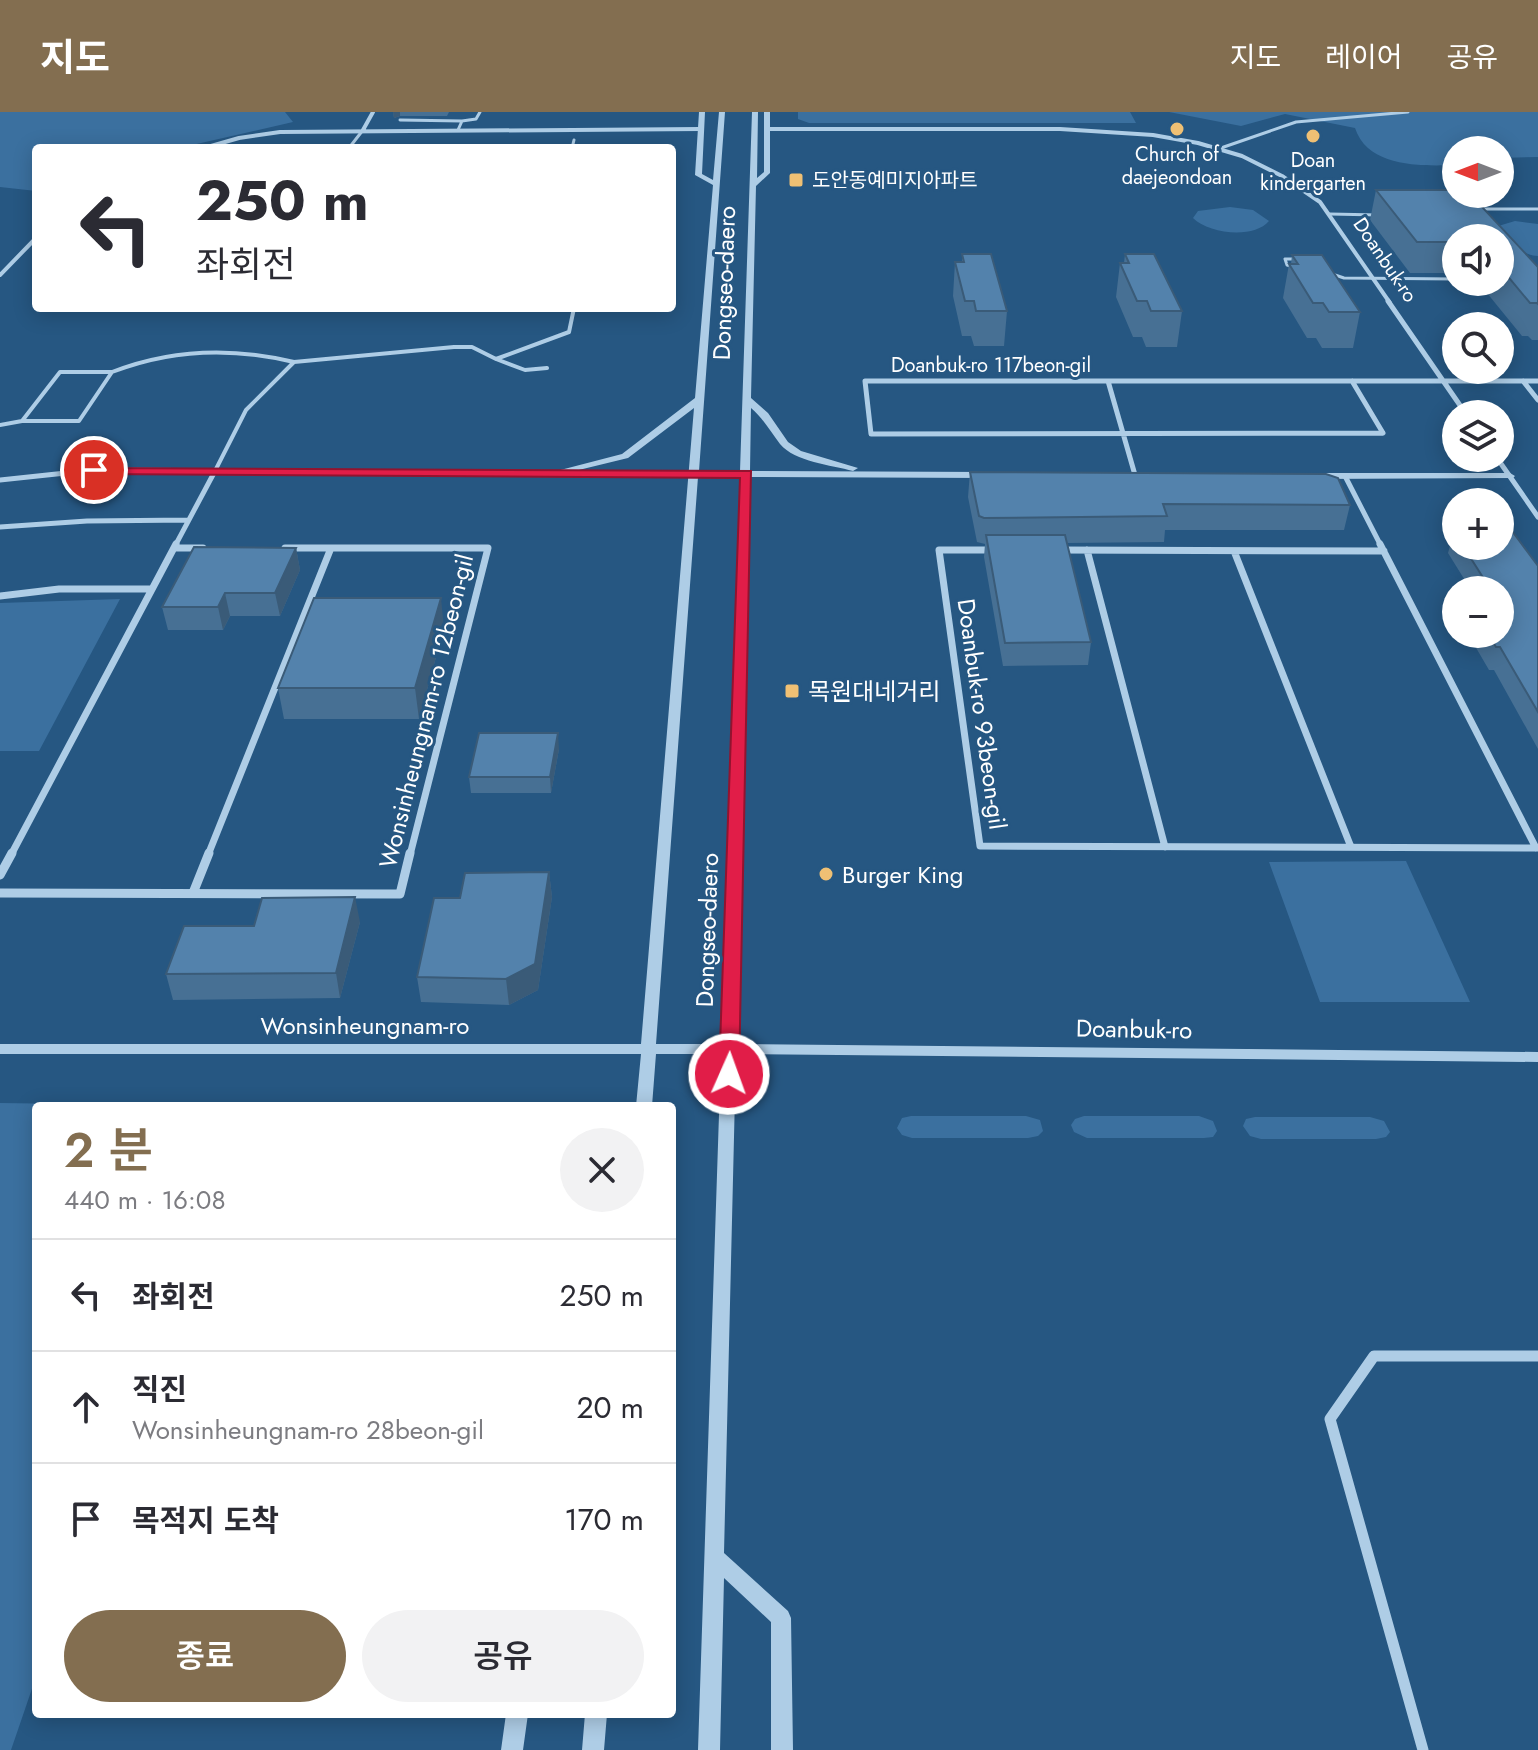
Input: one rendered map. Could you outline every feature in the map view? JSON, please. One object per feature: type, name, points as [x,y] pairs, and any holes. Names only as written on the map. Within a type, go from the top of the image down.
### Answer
[{"type":"street","points":[[363,130],[373,112]]},
{"type":"street","points":[[702,112],[698,175],[717,184]]},
{"type":"street","name":"Dongseo-daero","points":[[644,1102],[722,112]]},
{"type":"street","name":"Dongseo-daero","points":[[709,1750],[755,112]]},
{"type":"street","points":[[753,185],[767,173],[767,112]]},
{"type":"street","points":[[218,144],[280,132],[701,129]]},
{"type":"street","name":"Doanbuk-ro","points":[[767,129],[1060,129],[1132,132],[1218,149],[1293,181],[1320,202],[1442,379]]},
{"type":"street","points":[[0,275],[32,242]]},
{"type":"street","name":"Doanbuk-ro 117beon-gil","points":[[1352,381],[1383,433],[871,434],[865,381],[1442,380]]},
{"type":"street","points":[[1108,381],[1135,475]]},
{"type":"street","name":"Doanbuk-ro 117beon-gil","points":[[1514,381],[1538,381]]},
{"type":"street","points":[[1523,381],[1538,400]]},
{"type":"street","points":[[550,474],[625,456],[700,399]]},
{"type":"street","points":[[747,399],[765,415],[785,444],[798,453],[851,468],[921,474]]},
{"type":"street","points":[[0,480],[94,470],[998,475]]},
{"type":"street","points":[[0,875],[215,471]]},
{"type":"street","points":[[1507,472],[1538,517]]},
{"type":"street","points":[[1120,475],[1150,475]]},
{"type":"street","points":[[1300,475],[1510,476]]},
{"type":"street","name":"Doanbuk-ro 93beon-gil","points":[[998,550],[939,550],[980,846],[1537,848],[1345,476]]},
{"type":"street","points":[[0,527],[87,521],[189,520]]},
{"type":"street","points":[[174,548],[206,548]]},
{"type":"street","name":"Wonsinheungnam-ro 12beon-gil","points":[[0,893],[400,894],[488,548],[268,548]]},
{"type":"street","points":[[193,893],[331,548]]},
{"type":"street","points":[[1043,550],[1384,551]]},
{"type":"street","points":[[1087,550],[1165,847]]},
{"type":"street","points":[[1234,551],[1351,847]]},
{"type":"street","points":[[0,596],[59,589],[152,589]]},
{"type":"street","name":"Wonsinheungnam-ro","points":[[0,1049],[729,1049]]},
{"type":"street","name":"Doanbuk-ro","points":[[729,1049],[1538,1057]]},
{"type":"street","points":[[1423,1750],[1330,1419],[1374,1356],[1538,1356]]},
{"type":"street","points":[[715,1557],[781,1618],[782,1750]]},
{"type":"street","points":[[512,1750],[516,1718]]},
{"type":"street","points":[[593,1750],[596,1718]]},
{"type":"lane","points":[[400,120],[462,121],[476,119],[480,112]]},
{"type":"lane","points":[[1218,149],[1296,122],[1408,112]]},
{"type":"lane","points":[[458,130],[462,121]]},
{"type":"lane","points":[[352,144],[363,130]]},
{"type":"lane","points":[[573,144],[574,140]]},
{"type":"lane","points":[[1464,209],[1538,209]]},
{"type":"lane","points":[[1330,214],[1384,215]]},
{"type":"lane","points":[[1302,270],[1287,265],[1285,259],[1309,259]]},
{"type":"lane","points":[[1319,271],[1344,278],[1442,279]]},
{"type":"lane","points":[[1336,281],[1344,278]]},
{"type":"lane","points":[[496,359],[569,332],[573,312]]},
{"type":"lane","points":[[22,421],[60,372],[112,372],[148,358],[204,351],[266,355],[294,362],[472,347],[525,370],[547,368]]},
{"type":"lane","points":[[215,471],[246,410],[294,362]]},
{"type":"lane","points":[[0,425],[22,421],[79,421],[112,372]]},
{"type":"shaded area","points":[[0,112],[285,112],[293,122],[197,144],[32,144],[32,191],[0,187]]},
{"type":"shaded area","points":[[798,112],[1130,112],[1136,123],[809,123],[798,119]]},
{"type":"shaded area","points":[[1169,112],[1538,112],[1538,157],[1514,158],[1514,136],[1442,136],[1442,165],[1413,164],[1384,158],[1371,151],[1355,128],[1285,114],[1241,126]]},
{"type":"shaded area","points":[[1230,207],[1253,210],[1269,221],[1253,230],[1231,232],[1210,228],[1193,218],[1198,211]]},
{"type":"shaded area","points":[[1515,221],[1538,224],[1538,256],[1514,245],[1514,224],[1505,224]]},
{"type":"shaded area","points":[[120,599],[39,751],[0,751],[0,603]]},
{"type":"shaded area","points":[[1406,861],[1470,1002],[1320,1002],[1269,862]]},
{"type":"shaded area","points":[[0,1103],[32,1103],[32,1689],[11,1750],[0,1750]]},
{"type":"shaded area","points":[[1026,1116],[1040,1120],[1043,1131],[1038,1136],[1028,1138],[912,1138],[902,1135],[897,1128],[902,1118]]},
{"type":"shaded area","points":[[1084,1116],[1199,1116],[1213,1121],[1217,1131],[1213,1137],[1204,1138],[1087,1138],[1074,1132],[1071,1125],[1075,1119]]},
{"type":"shaded area","points":[[1370,1117],[1384,1121],[1390,1132],[1386,1137],[1376,1139],[1261,1139],[1250,1136],[1243,1126],[1246,1119]]},
{"type":"building","points":[[1376,190],[1442,190],[1442,208],[1483,208],[1498,224],[1442,224],[1442,242],[1417,242]]},
{"type":"building","points":[[1514,241],[1538,267],[1538,304],[1530,303],[1514,284]]},
{"type":"building","points":[[962,254],[991,254],[1007,311],[976,311],[974,301],[965,301],[955,262],[964,262]]},
{"type":"building","points":[[1125,254],[1154,254],[1182,311],[1151,311],[1147,301],[1137,301],[1120,263],[1129,263]]},
{"type":"building","points":[[1292,255],[1322,255],[1360,312],[1329,312],[1323,303],[1313,303],[1289,264],[1298,264]]},
{"type":"building","points":[[970,472],[1326,474],[1338,478],[1350,505],[1163,504],[1167,516],[984,518],[979,516]]},
{"type":"building","points":[[1514,534],[1538,566],[1538,712],[1501,648],[1514,648],[1514,576],[1482,576],[1472,560],[1514,560]]},
{"type":"building","points":[[986,535],[1065,535],[1091,642],[1005,643]]},
{"type":"building","points":[[194,547],[296,548],[275,593],[225,593],[218,607],[162,607]]},
{"type":"building","points":[[314,598],[441,598],[415,688],[278,688]]},
{"type":"building","points":[[479,733],[558,733],[550,777],[469,777]]},
{"type":"building","points":[[549,872],[535,964],[506,979],[417,977],[434,898],[460,898],[465,873]]},
{"type":"building","points":[[355,897],[336,973],[166,974],[184,926],[254,926],[262,898]]},
{"type":"place","name":"Church of daejeondoan","points":[[1177,129]]},
{"type":"place","name":"Doan kindergarten","points":[[1313,136]]},
{"type":"place","name":"도안동예미지아파트","points":[[796,180]]},
{"type":"place","name":"목원대네거리","points":[[792,691]]},
{"type":"place","name":"Burger King","points":[[826,874]]},
{"type":"route","points":[[94,470],[747,474],[729,1074]]}]
